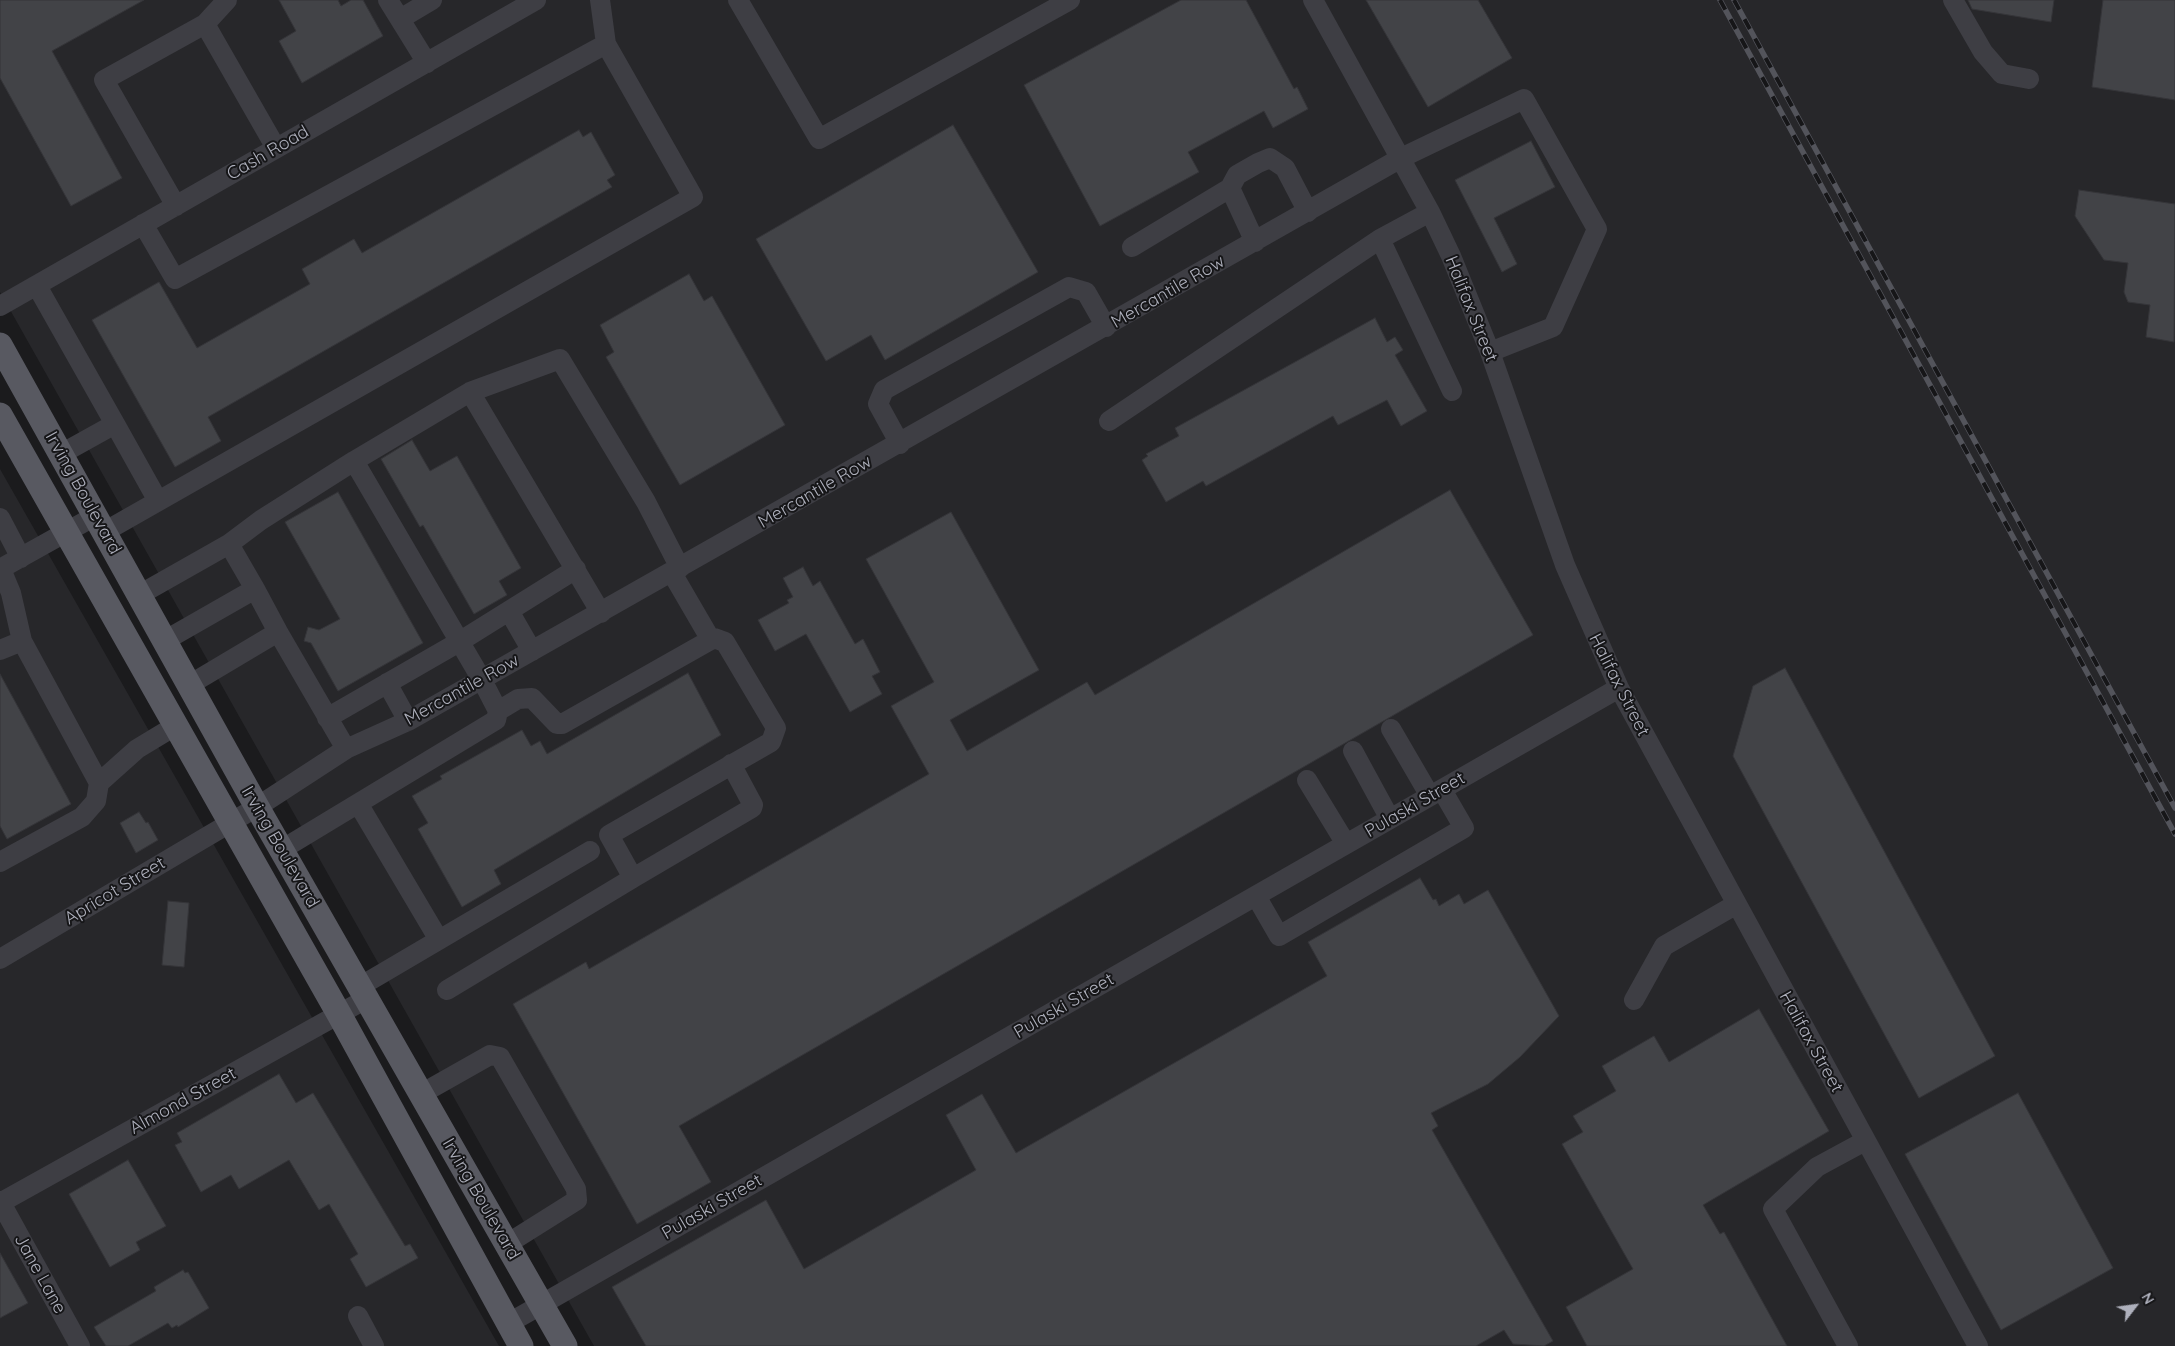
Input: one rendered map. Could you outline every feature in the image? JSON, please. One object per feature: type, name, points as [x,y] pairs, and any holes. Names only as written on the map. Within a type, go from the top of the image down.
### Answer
[{"type":"main road","name":"Irving Boulevard","points":[[0,345],[257,807],[565,1346]]},
{"type":"main road","name":"Irving Boulevard","points":[[0,415],[339,1014],[521,1346]]},
{"type":"street","points":[[176,206],[104,80],[204,24],[227,0]]},
{"type":"street","points":[[388,0],[427,63]]},
{"type":"street","points":[[400,19],[432,0]]},
{"type":"street","name":"Cash Road","points":[[0,306],[536,0]]},
{"type":"street","points":[[0,862],[82,817],[96,801],[99,783],[22,641],[11,593],[0,569],[66,533],[100,524],[158,501],[693,197],[606,44],[600,0]]},
{"type":"street","points":[[738,0],[819,139],[1070,0]]},
{"type":"street","name":"Halifax Street","points":[[1314,0],[1430,212],[1451,256],[1490,352],[1565,565],[1619,688],[1735,905],[1978,1346]]},
{"type":"street","points":[[1954,0],[1983,52],[2002,74],[2029,79]]},
{"type":"street","points":[[204,24],[276,148]]},
{"type":"street","points":[[143,224],[175,279],[606,44]]},
{"type":"street","name":"Mercantile Row","points":[[230,823],[346,749],[408,721],[532,652],[1401,158],[1524,99],[1597,229],[1553,327],[1490,352]]},
{"type":"street","points":[[1132,247],[1230,188],[1237,175],[1270,158],[1285,168],[1308,212]]},
{"type":"street","points":[[1230,188],[1255,242]]},
{"type":"street","points":[[1109,421],[1380,239],[1430,212]]},
{"type":"street","points":[[1380,239],[1452,391]]},
{"type":"street","points":[[38,286],[158,501]]},
{"type":"street","points":[[900,444],[878,404],[884,390],[1069,287],[1086,292],[1106,327]]},
{"type":"street","points":[[139,595],[229,544],[261,520],[354,461],[470,392],[560,359],[646,502],[676,571],[711,640]]},
{"type":"street","points":[[470,392],[601,612]]},
{"type":"street","points":[[61,454],[115,424]]},
{"type":"street","points":[[282,850],[359,805],[496,720],[498,711],[482,680],[354,461]]},
{"type":"street","points":[[0,518],[21,558]]},
{"type":"street","points":[[229,544],[346,749]]},
{"type":"street","points":[[327,718],[459,642],[576,570]]},
{"type":"street","points":[[164,641],[254,589]]},
{"type":"street","points":[[509,611],[532,652]]},
{"type":"street","points":[[189,685],[278,632]]},
{"type":"street","points":[[498,711],[518,699],[532,698],[557,724],[562,724],[714,638],[725,642],[776,728],[771,742],[609,834],[633,878]]},
{"type":"street","points":[[0,650],[22,641]]},
{"type":"street","points":[[387,683],[408,721]]},
{"type":"street","name":"Pulaski Street","points":[[508,1323],[1619,688]]},
{"type":"street","points":[[99,783],[137,749],[175,726]]},
{"type":"street","points":[[1256,896],[1279,936],[1464,828],[1436,793],[1391,729]]},
{"type":"street","points":[[1353,751],[1390,819]]},
{"type":"street","points":[[447,990],[752,808],[753,805],[731,764]]},
{"type":"street","points":[[1308,780],[1346,844]]},
{"type":"street","points":[[359,805],[439,940]]},
{"type":"street","name":"Apricot Street","points":[[0,960],[230,823]]},
{"type":"street","name":"Almond Street","points":[[0,1202],[339,1014],[362,993],[439,940],[590,851]]},
{"type":"street","points":[[1634,1000],[1664,946],[1735,905]]},
{"type":"street","points":[[421,1094],[490,1055],[500,1057],[576,1189],[577,1200],[507,1244]]},
{"type":"street","points":[[1848,1346],[1773,1210],[1816,1166],[1865,1141]]},
{"type":"street","name":"Jane Lane","points":[[0,1202],[80,1346]]},
{"type":"street","points":[[358,1316],[374,1346]]},
{"type":"shaded area","points":[[0,0],[2175,0],[2175,1346],[594,1346],[0,292]]},
{"type":"shaded area","points":[[0,469],[499,1346],[0,1346]]},
{"type":"building","points":[[0,0],[144,0],[52,51],[122,178],[71,206],[0,78]]},
{"type":"building","points":[[279,0],[338,0],[341,6],[351,0],[363,0],[383,36],[302,83],[279,41],[296,31]]},
{"type":"building","points":[[1181,0],[1246,0],[1294,89],[1297,87],[1308,109],[1273,128],[1264,111],[1188,152],[1199,172],[1100,226],[1024,85]]},
{"type":"building","points":[[1366,0],[1478,0],[1512,58],[1428,107]]},
{"type":"building","points":[[1968,0],[2054,0],[2051,22],[1972,9]]},
{"type":"building","points":[[2103,0],[2175,0],[2175,100],[2092,87]]},
{"type":"building","points":[[953,125],[1038,272],[885,360],[871,335],[826,361],[756,239]]},
{"type":"building","points":[[579,130],[583,137],[591,132],[615,175],[607,180],[612,187],[208,417],[221,441],[175,467],[92,320],[159,282],[197,348],[310,284],[302,269],[354,239],[362,253]]},
{"type":"building","points":[[1531,141],[1555,187],[1494,218],[1517,264],[1502,272],[1455,180]]},
{"type":"building","points":[[2079,190],[2175,204],[2174,342],[2146,337],[2150,305],[2128,302],[2124,292],[2128,263],[2104,260],[2075,216]]},
{"type":"building","points":[[689,274],[704,301],[712,296],[785,425],[680,485],[606,357],[614,352],[600,325]]},
{"type":"building","points":[[1375,318],[1387,342],[1395,337],[1403,350],[1395,355],[1427,411],[1401,426],[1387,400],[1338,425],[1333,416],[1206,486],[1203,481],[1166,502],[1142,460],[1148,456],[1146,454],[1179,436],[1175,428]]},
{"type":"building","points":[[412,440],[430,471],[457,456],[521,568],[499,581],[507,595],[474,614],[423,525],[420,527],[381,459]]},
{"type":"building","points":[[1450,490],[1533,635],[679,1126],[711,1182],[637,1224],[513,1004],[586,962],[589,969],[929,774],[891,706],[934,682],[866,559],[951,512],[1039,670],[950,720],[967,751],[1087,682],[1095,695]]},
{"type":"building","points":[[338,492],[423,643],[338,691],[311,643],[304,641],[308,627],[319,630],[340,619],[285,522]]},
{"type":"building","points":[[803,567],[813,586],[820,581],[855,644],[863,639],[880,672],[872,676],[882,694],[850,712],[806,634],[775,651],[758,620],[789,603],[787,600],[793,597],[783,578]]},
{"type":"building","points":[[1785,668],[1995,1056],[1919,1098],[1733,756],[1753,686]]},
{"type":"building","points":[[688,673],[721,735],[494,870],[501,884],[462,907],[418,829],[428,823],[412,796],[442,779],[440,776],[522,730],[531,746],[540,741],[547,754]]},
{"type":"building","points":[[0,674],[71,804],[7,839],[0,826]]},
{"type":"building","points":[[139,812],[146,823],[148,822],[158,840],[136,853],[120,823]]},
{"type":"building","points":[[1420,878],[1433,900],[1436,899],[1439,906],[1459,894],[1464,904],[1488,890],[1559,1016],[1520,1057],[1488,1084],[1431,1113],[1438,1126],[1432,1130],[1553,1341],[1544,1346],[1513,1344],[1504,1330],[1476,1346],[646,1346],[612,1287],[766,1200],[804,1269],[976,1170],[946,1115],[982,1094],[1016,1153],[1327,976],[1308,942]]},
{"type":"building","points":[[168,901],[189,903],[184,967],[162,965]]},
{"type":"building","points":[[1759,1009],[1829,1131],[1703,1205],[1720,1234],[1724,1232],[1787,1346],[1587,1346],[1566,1307],[1633,1269],[1562,1144],[1583,1132],[1573,1116],[1616,1091],[1602,1066],[1654,1036],[1669,1062]]},
{"type":"building","points":[[279,1074],[296,1103],[313,1093],[405,1246],[410,1244],[418,1258],[366,1287],[350,1259],[358,1254],[329,1204],[319,1210],[289,1160],[239,1189],[231,1175],[201,1192],[175,1145],[182,1142],[177,1133]]},
{"type":"building","points":[[2018,1093],[2113,1268],[2001,1330],[1905,1154]]},
{"type":"building","points":[[128,1160],[166,1226],[136,1242],[140,1250],[110,1267],[69,1194]]},
{"type":"building","points":[[0,1253],[28,1303],[0,1318]]},
{"type":"building","points":[[183,1270],[185,1273],[188,1272],[209,1308],[178,1327],[177,1325],[172,1328],[168,1323],[128,1346],[106,1346],[94,1327],[156,1291],[154,1287]]},
{"type":"railway","points":[[1720,0],[2175,834]]},
{"type":"railway","points":[[1734,0],[2175,808]]}]
